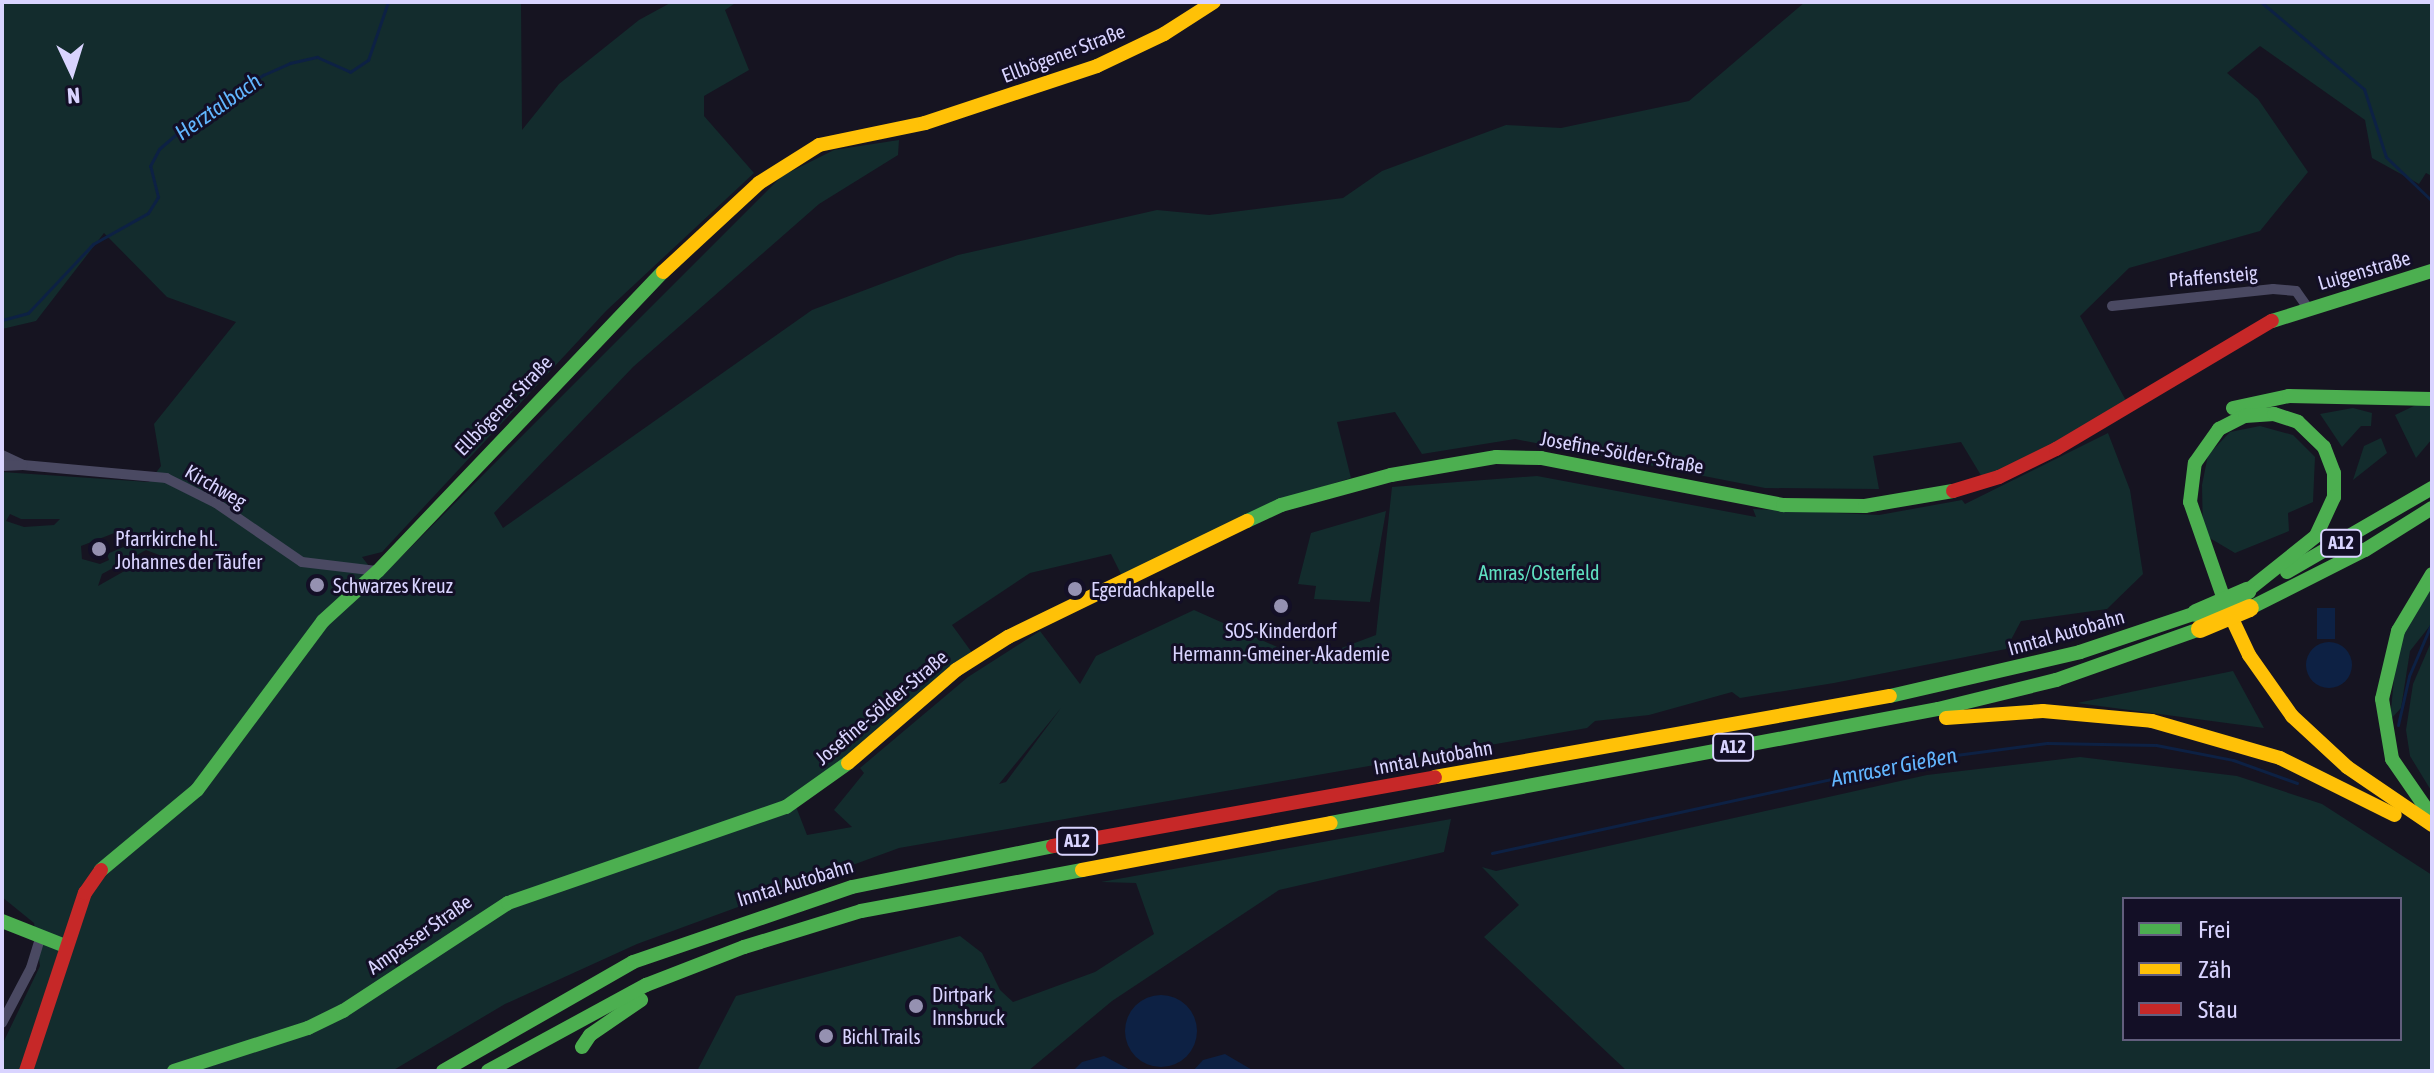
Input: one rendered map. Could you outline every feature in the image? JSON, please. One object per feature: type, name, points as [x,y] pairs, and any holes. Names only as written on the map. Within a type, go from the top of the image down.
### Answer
[{"type":"main road","name":"Ellbögener Straße","points":[[26,1071],[85,893],[103,868],[197,790],[311,635],[378,571],[622,311],[791,158],[837,139],[925,123],[1097,66],[1164,34],[1214,2]]},
{"type":"main road","name":"Luigenstraße","points":[[2308,308],[2432,271]]},
{"type":"main road","name":"Josefine-Sölder-Straße","points":[[824,784],[956,670],[1022,628],[1112,591],[1281,505],[1391,475],[1496,457],[1541,458],[1783,505],[1865,506],[1933,498],[1999,477],[2056,449],[2173,381],[2217,348],[2258,325],[2308,308]]},
{"type":"main road","points":[[2432,399],[2289,396],[2243,404],[2216,417],[2194,438],[2179,487],[2192,551],[2253,680],[2304,743],[2432,841]]},
{"type":"main road","points":[[2248,600],[2316,536],[2334,497],[2334,473],[2324,447],[2298,422],[2274,414],[2245,416],[2219,429],[2195,463],[2190,502],[2210,571],[2249,655],[2292,716],[2347,767],[2432,825]]},
{"type":"main road","name":"Inntal Autobahn","points":[[2248,600],[2432,488]]},
{"type":"main road","name":"Inntal Autobahn","points":[[488,1071],[565,1025],[672,975],[861,911],[1451,798],[1887,719],[2056,680],[2365,550],[2432,508]]},
{"type":"main road","points":[[2432,574],[2398,631],[2382,699],[2392,759],[2408,789],[2432,817]]},
{"type":"main road","name":"Inntal Autobahn","points":[[443,1071],[502,1033],[633,962],[784,907],[966,861],[1966,682],[2198,621]]},
{"type":"main road","points":[[1887,719],[1919,722],[2043,711],[2152,721],[2280,758],[2395,815]]},
{"type":"main road","name":"Ampasser Straße","points":[[174,1071],[308,1028],[343,1011],[476,919],[508,903],[732,829],[786,807],[824,784]]},
{"type":"main road","points":[[2,921],[65,946]]},
{"type":"main road","points":[[582,1047],[590,1035],[672,975]]},
{"type":"street","name":"Pfaffensteig","points":[[2112,306],[2273,289],[2296,291],[2308,308]]},
{"type":"street","name":"Kirchweg","points":[[2,455],[23,465]]},
{"type":"street","name":"Kirchweg","points":[[2,466],[23,465],[166,478],[216,503],[302,562],[378,571]]},
{"type":"street","points":[[2,1023],[31,968],[40,938]]},
{"type":"green space","name":"Amras/Osterfeld","points":[[2,2],[521,2],[522,130],[559,84],[639,20],[672,2],[737,2],[725,10],[749,70],[704,96],[704,116],[754,173],[606,311],[382,552],[362,557],[379,579],[782,176],[834,150],[899,140],[898,155],[819,204],[633,367],[494,513],[503,528],[812,310],[958,255],[1157,210],[1209,215],[1343,198],[1382,171],[1506,125],[1561,128],[1689,101],[1805,2],[2432,2],[2432,176],[2426,173],[2419,184],[2372,158],[2365,120],[2260,46],[2227,73],[2258,99],[2308,172],[2260,231],[2129,268],[2080,316],[2130,408],[1985,482],[1961,442],[1873,456],[1879,489],[1765,488],[1515,439],[1422,454],[1395,412],[1337,422],[1351,478],[1296,495],[1122,576],[1111,554],[1030,573],[952,625],[973,654],[793,799],[807,835],[852,827],[834,810],[864,773],[860,768],[968,677],[1040,631],[1080,684],[1096,656],[1194,610],[1284,650],[1328,653],[1376,635],[1392,487],[1537,476],[1756,517],[1753,509],[1879,515],[1962,500],[1965,504],[2108,433],[2130,490],[2143,574],[2107,609],[2021,621],[2006,649],[1740,698],[1732,692],[1649,715],[1595,721],[1587,728],[899,848],[637,944],[505,1004],[392,1071],[2,1071],[2,1045],[40,966],[34,923],[2,897],[2,472],[149,482],[161,466],[154,424],[236,322],[167,297],[104,233],[36,321],[2,329]],"holes":[[[10,514],[21,519],[60,519],[54,525],[24,527],[6,521]],[[122,530],[128,545],[107,554],[109,560],[100,564],[82,559],[81,546]],[[146,550],[175,561],[179,572],[144,560],[98,586],[102,574]],[[1061,708],[1006,782],[999,784]]]},
{"type":"green space","points":[[2432,403],[2432,439],[2416,458],[2395,415],[2418,404]]},
{"type":"green space","points":[[2353,408],[2372,413],[2371,426],[2361,426],[2342,447],[2320,414]]},
{"type":"green space","points":[[2260,426],[2293,435],[2315,457],[2313,502],[2288,513],[2289,531],[2235,553],[2203,534],[2202,485],[2208,455],[2230,432]]},
{"type":"green space","points":[[2381,438],[2387,453],[2353,480],[2364,446]]},
{"type":"green space","points":[[1386,511],[1370,602],[1314,599],[1316,586],[1298,584],[1311,533]]},
{"type":"green space","points":[[2432,584],[2432,623],[2410,651],[2401,708],[2390,720],[2398,638]]},
{"type":"green space","points":[[2432,640],[2432,792],[2410,756],[2406,730],[2413,684]]},
{"type":"green space","points":[[2233,671],[2264,728],[2077,703]]},
{"type":"green space","points":[[2080,757],[2237,776],[2322,804],[2432,875],[2432,1071],[1627,1071],[1484,937],[1519,905],[1482,867],[1496,871],[1927,775]]},
{"type":"green space","points":[[1451,819],[1444,852],[1279,890],[1112,1001],[1028,1071],[697,1071],[736,996],[960,936],[982,953],[1000,990],[1013,1002],[1095,972],[1154,934],[1136,883],[1101,882]]},
{"type":"water","points":[[2317,608],[2335,608],[2335,639],[2317,639]]},
{"type":"water","points":[[2329,642],[2345,649],[2352,665],[2345,681],[2329,688],[2313,681],[2306,665],[2313,649]]},
{"type":"water","points":[[1168,995],[1187,1005],[1195,1017],[1195,1045],[1187,1057],[1175,1065],[1154,1067],[1135,1057],[1127,1045],[1125,1024],[1135,1005],[1147,997]]},
{"type":"water","points":[[1225,1054],[1254,1071],[1193,1071],[1203,1060]]},
{"type":"water","points":[[1104,1056],[1132,1071],[1073,1071],[1082,1062]]},
{"type":"waterway","name":"Herztalbach","points":[[2,320],[28,313],[93,244],[148,213],[158,197],[150,166],[159,149],[184,127],[263,75],[290,63],[317,57],[350,72],[368,60],[388,2]]},
{"type":"waterway","points":[[2261,2],[2364,89],[2386,157],[2432,201]]},
{"type":"waterway","name":"Amraser Gießen","points":[[2398,725],[2409,676],[2432,622]]},
{"type":"waterway","name":"Amraser Gießen","points":[[1492,853],[1918,760],[2047,743],[2156,745],[2233,760],[2297,783]]},
{"type":"traffic: fast","points":[[2272,321],[2432,271]]},
{"type":"traffic: fast","points":[[101,870],[197,790],[323,621],[378,571],[663,272]]},
{"type":"traffic: fast","points":[[2233,408],[2289,396],[2432,399]]},
{"type":"traffic: fast","points":[[2227,608],[2190,502],[2195,463],[2219,429],[2245,416],[2274,414],[2298,422],[2324,447],[2334,473],[2334,497],[2316,536],[2247,591]]},
{"type":"traffic: fast","points":[[1247,521],[1281,505],[1391,475],[1496,457],[1541,458],[1783,505],[1865,506],[1953,491]]},
{"type":"traffic: fast","points":[[2287,572],[2432,488]]},
{"type":"traffic: fast","points":[[2250,608],[2365,550],[2432,508]]},
{"type":"traffic: fast","points":[[2432,574],[2398,631],[2382,699],[2392,759],[2432,817]]},
{"type":"traffic: fast","points":[[2196,613],[2247,591]]},
{"type":"traffic: fast","points":[[1890,696],[2080,652],[2196,613]]},
{"type":"traffic: fast","points":[[1331,823],[1938,709],[2056,680],[2200,629]]},
{"type":"traffic: fast","points":[[174,1071],[308,1028],[343,1011],[508,903],[786,807],[848,763]]},
{"type":"traffic: fast","points":[[443,1071],[633,962],[852,887],[1053,846]]},
{"type":"traffic: fast","points":[[488,1071],[646,985],[744,947],[861,911],[1082,870]]},
{"type":"traffic: fast","points":[[2,921],[65,946]]},
{"type":"traffic: fast","points":[[582,1047],[590,1035],[641,1000]]},
{"type":"traffic: slow","points":[[663,272],[759,183],[819,145],[925,123],[1097,66],[1164,34],[1214,2]]},
{"type":"traffic: slow","points":[[848,763],[956,670],[1008,637],[1247,521]]},
{"type":"traffic: slow","points":[[2227,608],[2249,655],[2292,716],[2347,767],[2432,825]]},
{"type":"traffic: slow","points":[[2200,629],[2250,608]]},
{"type":"traffic: slow","points":[[1435,777],[1890,696]]},
{"type":"traffic: slow","points":[[1946,718],[2043,711],[2152,721],[2280,758],[2395,815]]},
{"type":"traffic: slow","points":[[1082,870],[1331,823]]},
{"type":"traffic: jam","points":[[1953,491],[1999,477],[2056,449],[2272,321]]},
{"type":"traffic: jam","points":[[1053,846],[1435,777]]},
{"type":"traffic: jam","points":[[26,1071],[85,893],[101,870]]},
{"type":"place","name":"Pfarrkirche hl. Johannes der Täufer","points":[[99,549]]},
{"type":"place","name":"Schwarzes Kreuz","points":[[317,585]]},
{"type":"place","name":"Egerdachkapelle","points":[[1075,589]]},
{"type":"place","name":"SOS-Kinderdorf Hermann-Gmeiner-Akademie","points":[[1281,606]]},
{"type":"place","name":"Dirtpark Innsbruck","points":[[916,1006]]},
{"type":"place","name":"Bichl Trails","points":[[826,1036]]}]
